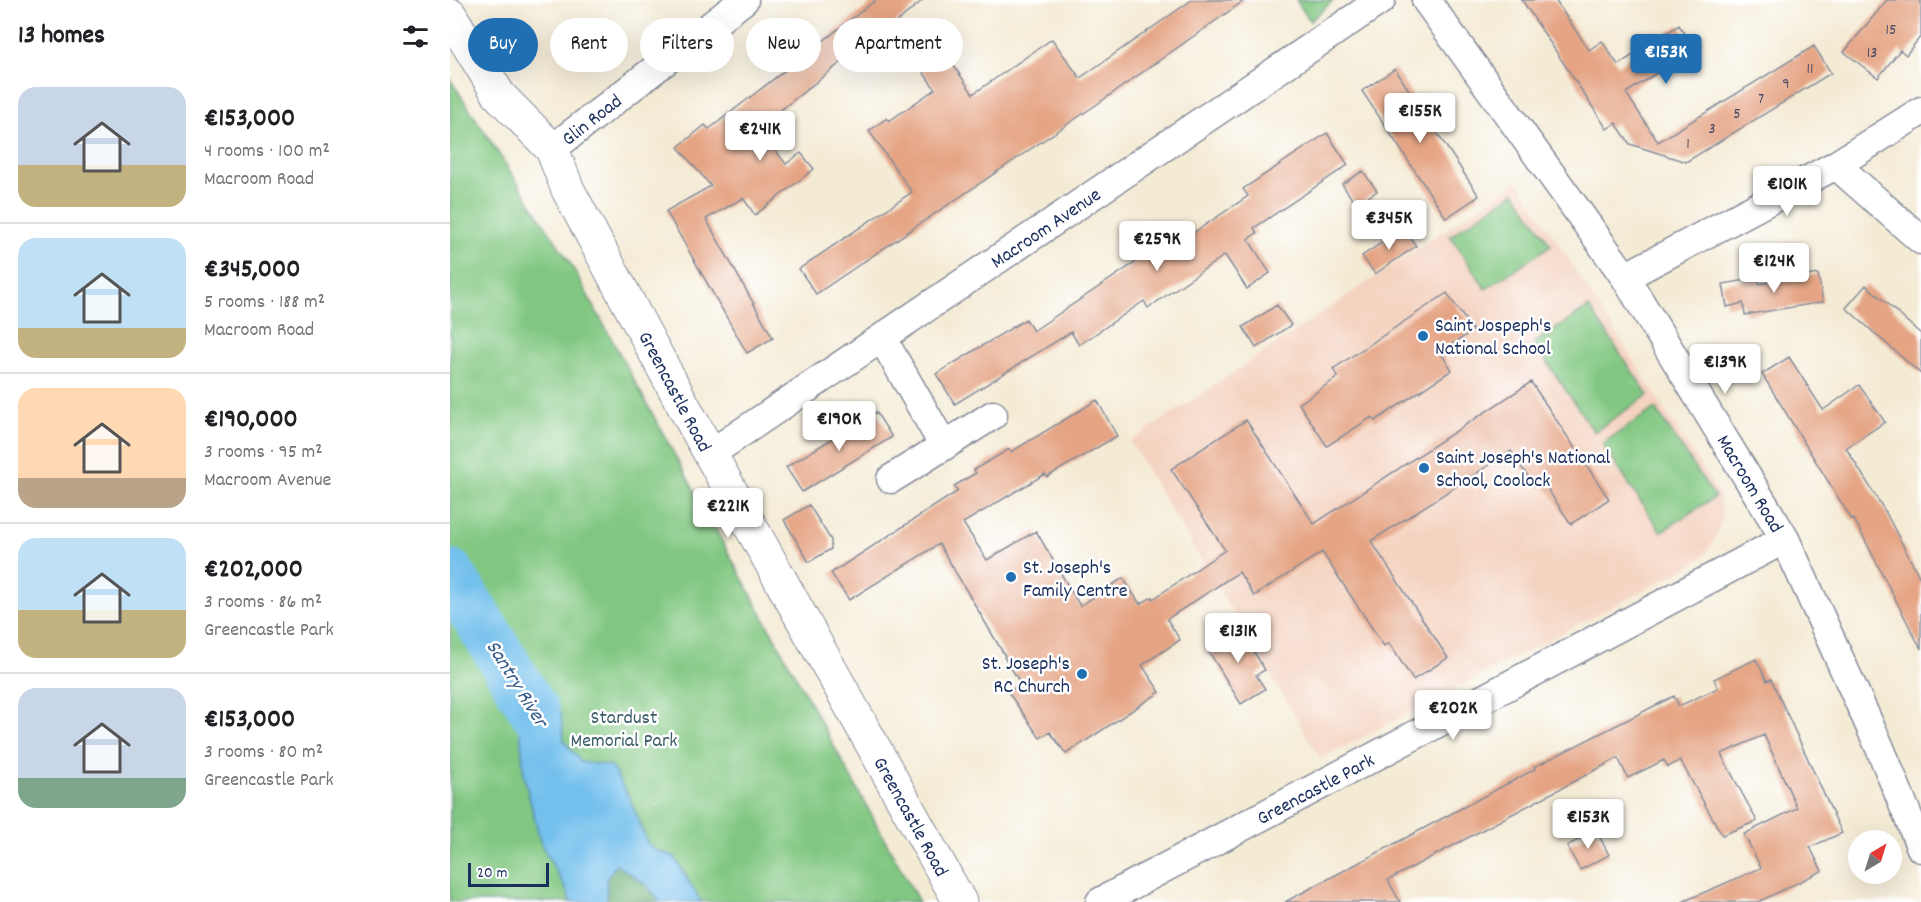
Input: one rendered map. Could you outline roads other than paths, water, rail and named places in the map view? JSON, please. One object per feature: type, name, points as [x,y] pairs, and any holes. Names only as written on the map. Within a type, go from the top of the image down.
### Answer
[{"type":"street","name":"Glin Road","points":[[552,149],[744,0]]},
{"type":"street","name":"Macroom Avenue","points":[[710,454],[1380,0]]},
{"type":"street","name":"Macroom Road","points":[[1426,0],[1625,277],[1785,539],[1881,748],[1921,848]]},
{"type":"street","name":"Greencastle Road","points":[[450,15],[499,95],[552,149],[568,190],[710,454],[960,902]]},
{"type":"street","points":[[1625,277],[1836,165],[1921,111]]},
{"type":"street","points":[[1836,165],[1921,240]]},
{"type":"street","points":[[882,338],[944,446]]},
{"type":"street","points":[[891,479],[993,415]]},
{"type":"street","name":"Greencastle Park","points":[[1100,902],[1785,539]]},
{"type":"water","points":[[513,648],[561,714],[564,741],[581,762],[611,766],[629,797],[648,844],[657,851],[674,856],[701,902],[660,902],[649,887],[616,864],[606,880],[607,902],[570,902],[568,893],[541,844],[524,776],[520,728],[526,718],[488,663]]},
{"type":"waterway","name":"Santry River","points":[[450,574],[535,712]]},
{"type":"place","name":"Saint Jospeph's National School","points":[[1423,336]]},
{"type":"place","name":"Saint Joseph's National School, Coolock","points":[[1424,468]]},
{"type":"place","name":"St. Joseph's Family Centre","points":[[1011,577]]},
{"type":"place","name":"St. Joseph's RC Church","points":[[1082,674]]},
{"type":"park label","name":"Stardust Memorial Park","points":[[624,728]]}]
